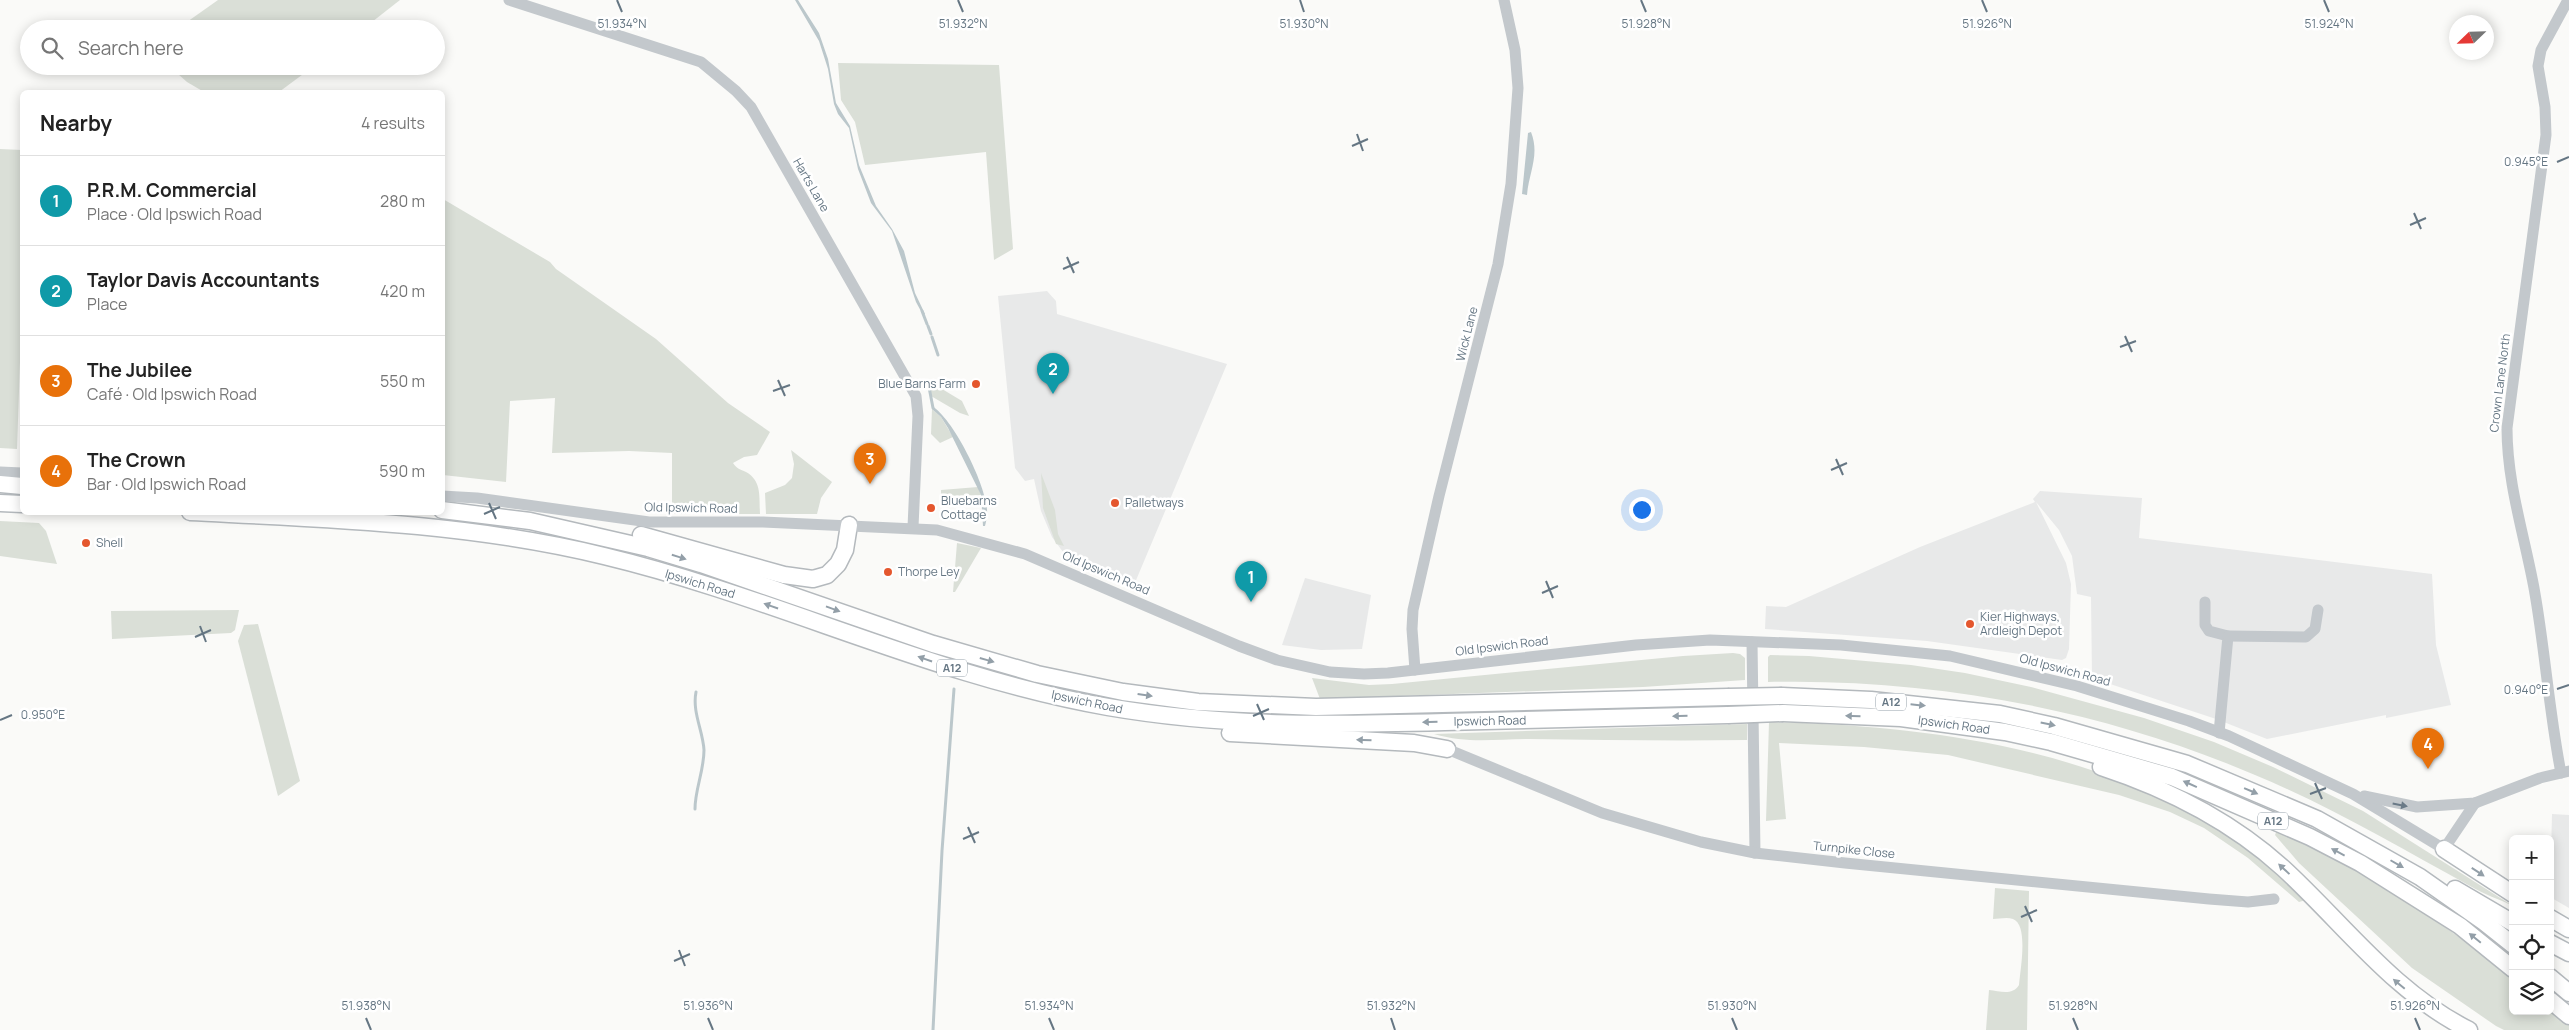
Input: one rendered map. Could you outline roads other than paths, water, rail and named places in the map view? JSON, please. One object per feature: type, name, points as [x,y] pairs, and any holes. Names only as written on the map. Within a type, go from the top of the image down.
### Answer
[{"type":"highway","points":[[0,484],[20,486]]},
{"type":"highway","points":[[0,503],[20,504]]},
{"type":"highway","name":"Ipswich Road","points":[[445,510],[530,522],[648,548],[701,564],[926,641],[1037,674],[1123,692],[1198,702],[1316,708],[1782,696],[1871,700],[2000,714],[2054,726],[2187,764],[2317,819],[2420,877]]},
{"type":"highway","name":"Ipswich Road","points":[[241,515],[413,525],[511,537],[571,548],[607,556],[721,589],[980,677],[1105,707],[1226,722],[1319,725],[1783,713],[1901,718],[2005,732]]},
{"type":"highway","name":"A12","points":[[530,522],[556,519],[642,535],[807,580],[827,575],[838,564],[845,550],[849,525]]},
{"type":"highway","name":"A12","points":[[980,677],[1003,688],[1052,703],[1149,723],[1262,736],[1414,743],[1447,749]]},
{"type":"highway","name":"A12","points":[[2005,732],[2051,742],[2172,776],[2310,837],[2360,863],[2460,926],[2509,966]]},
{"type":"highway","name":"A12","points":[[2005,732],[2033,747],[2085,762],[2152,786],[2210,815],[2250,842],[2284,869],[2364,951],[2403,986],[2435,1010],[2469,1030]]},
{"type":"highway","points":[[2444,849],[2509,891]]},
{"type":"highway","name":"A12","points":[[2420,877],[2448,885],[2509,921]]},
{"type":"highway","name":"A12","points":[[2420,877],[2509,942]]},
{"type":"highway","points":[[2554,920],[2569,929]]},
{"type":"highway","points":[[2554,945],[2569,953]]},
{"type":"highway","points":[[2554,980],[2569,993]]},
{"type":"highway","points":[[2554,1003],[2569,1016]]},
{"type":"street","name":"Harts Lane","points":[[509,0],[702,62],[736,91],[750,108],[916,396],[918,416],[913,528]]},
{"type":"street","name":"Wick Lane","points":[[1415,670],[1412,630],[1413,610],[1439,496],[1498,264],[1511,184],[1518,88],[1514,50],[1504,0]]},
{"type":"street","name":"Crown Lane North","points":[[2565,772],[2534,588],[2510,483],[2507,458],[2507,428],[2546,135],[2538,66],[2542,50],[2568,0]]},
{"type":"street","points":[[0,472],[20,473]]},
{"type":"street","name":"Old Ipswich Road","points":[[445,496],[478,498],[649,522],[849,525],[937,530],[1025,554],[1233,643],[1277,660],[1330,672],[1364,674],[1415,670],[1636,645],[1710,640],[1841,645],[1950,656],[2077,686],[2219,733],[2353,794],[2444,849]]},
{"type":"street","points":[[2205,602],[2205,625],[2209,631],[2228,636],[2306,637],[2315,630],[2318,610]]},
{"type":"street","points":[[2219,733],[2227,710],[2220,661],[2228,636]]},
{"type":"street","points":[[1752,642],[1755,852]]},
{"type":"street","name":"Turnpike Close","points":[[1447,749],[1602,813],[1672,835],[1755,852],[1894,868],[2248,902],[2274,900]]},
{"type":"street","name":"Old Ipswich Road","points":[[2353,794],[2417,807],[2475,803],[2540,778],[2565,772]]},
{"type":"street","points":[[2444,849],[2475,803]]},
{"type":"waterway","points":[[922,311],[927,324]]},
{"type":"waterway","points":[[928,326],[931,334]]},
{"type":"waterway","points":[[932,337],[938,355]]},
{"type":"waterway","points":[[929,387],[933,408]]},
{"type":"waterway","points":[[933,1030],[942,851],[954,689]]},
{"type":"waterway","points":[[695,809],[704,750],[695,707],[696,692]]},
{"type":"place","name":"Blue Barns Farm","points":[[976,384]]},
{"type":"place","name":"Taylor Davis Accountants","points":[[1053,394]]},
{"type":"place","name":"The Jubilee","points":[[870,484]]},
{"type":"place","name":"Palletways","points":[[1115,503]]},
{"type":"place","name":"Bluebarns Cottage","points":[[931,508]]},
{"type":"place","name":"Shell","points":[[86,543]]},
{"type":"place","name":"Thorpe Ley","points":[[888,572]]},
{"type":"place","name":"P.R.M. Commercial","points":[[1251,602]]},
{"type":"place","name":"Kier Highways, Ardleigh Depot","points":[[1970,624]]},
{"type":"place","name":"The Crown","points":[[2428,769]]}]
